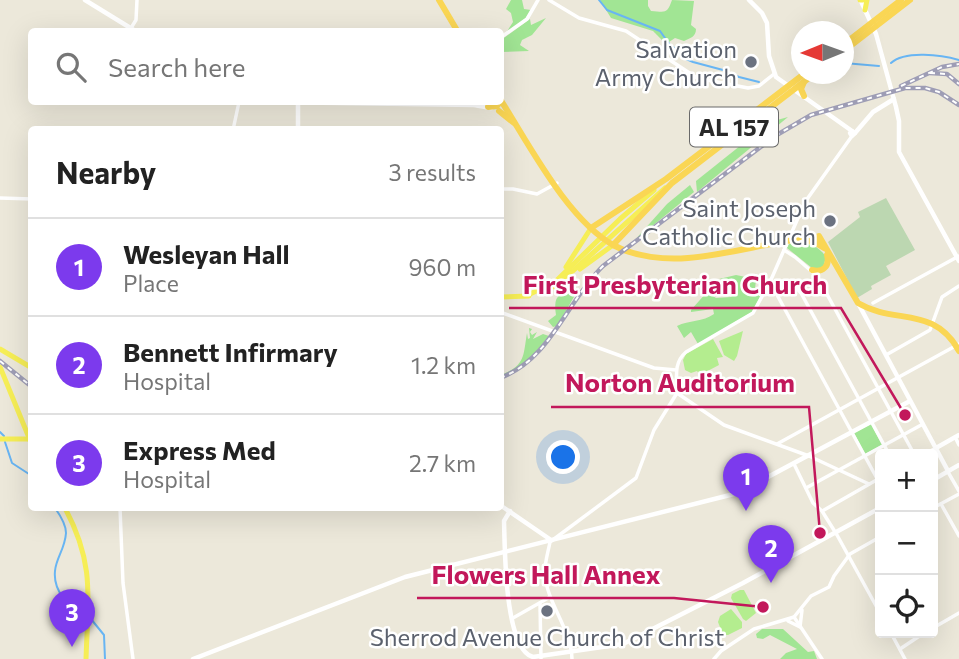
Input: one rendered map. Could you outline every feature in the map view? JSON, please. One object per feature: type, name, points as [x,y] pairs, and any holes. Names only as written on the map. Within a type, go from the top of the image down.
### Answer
[{"type":"highway","points":[[441,0],[458,28]]},
{"type":"highway","points":[[887,10],[893,0]]},
{"type":"highway","points":[[854,36],[903,1]]},
{"type":"highway","points":[[854,43],[903,1]]},
{"type":"highway","points":[[776,77],[782,88],[779,93]]},
{"type":"highway","name":"AL 157","points":[[671,179],[796,84]]},
{"type":"highway","points":[[802,84],[804,96]]},
{"type":"highway","name":"AL 157","points":[[683,170],[779,93],[791,88]]},
{"type":"highway","points":[[504,101],[556,184],[593,227],[617,245],[646,255],[689,258],[814,242],[819,241],[819,236],[858,303],[875,305],[933,323],[958,347]]},
{"type":"highway","points":[[488,107],[498,105]]},
{"type":"highway","points":[[504,105],[556,184]]},
{"type":"highway","points":[[499,111],[517,125]]},
{"type":"highway","points":[[593,227],[671,179]]},
{"type":"highway","points":[[617,245],[671,179]]},
{"type":"highway","points":[[587,220],[601,220]]},
{"type":"highway","points":[[814,242],[828,257],[826,267],[816,272]]},
{"type":"highway","points":[[865,318],[875,305]]},
{"type":"main road","points":[[85,0],[131,28]]},
{"type":"main road","points":[[749,0],[762,13],[767,23],[769,55],[776,77],[853,132],[874,110],[894,100]]},
{"type":"main road","points":[[863,0],[876,34],[899,119],[899,152],[958,258]]},
{"type":"main road","points":[[298,105],[298,126]]},
{"type":"main road","points":[[393,105],[488,107],[510,112]]},
{"type":"main road","name":"AL 157","points":[[555,286],[671,179]]},
{"type":"main road","points":[[586,236],[587,220]]},
{"type":"main road","points":[[525,296],[548,285],[559,276],[593,227]]},
{"type":"main road","name":"AL 157","points":[[525,296],[555,282],[600,243]]},
{"type":"main road","points":[[504,297],[537,295],[617,245]]},
{"type":"main road","points":[[852,294],[948,471]]},
{"type":"main road","points":[[858,303],[865,318]]},
{"type":"main road","points":[[2,352],[28,366]]},
{"type":"main road","points":[[0,367],[28,435]]},
{"type":"main road","points":[[193,659],[405,577],[738,493],[910,401]]},
{"type":"main road","points":[[14,439],[20,433],[21,422]]},
{"type":"main road","points":[[936,448],[957,436]]},
{"type":"main road","points":[[0,439],[28,441]]},
{"type":"main road","points":[[938,477],[959,465]]},
{"type":"main road","points":[[504,507],[552,540]]},
{"type":"main road","points":[[66,511],[80,538],[87,567],[86,659]]},
{"type":"main road","points":[[510,511],[505,519],[510,619],[522,650],[526,655],[539,658],[572,656],[623,644],[875,511]]},
{"type":"street","points":[[131,28],[136,20],[137,0]]},
{"type":"street","points":[[504,35],[527,19],[538,0]]},
{"type":"street","points":[[549,0],[579,18],[628,32],[697,78],[748,88],[759,86],[776,77]]},
{"type":"street","points":[[234,126],[238,105]]},
{"type":"street","points":[[560,537],[636,478],[654,430],[677,394],[678,361],[686,352],[751,314],[770,282],[801,213],[853,132]]},
{"type":"street","points":[[504,190],[537,194],[556,184]]},
{"type":"street","points":[[0,198],[28,199]]},
{"type":"street","points":[[787,244],[816,272],[911,449]]},
{"type":"street","points":[[875,305],[958,258]]},
{"type":"street","points":[[770,282],[875,474]]},
{"type":"street","points":[[885,355],[927,332],[941,299],[947,292],[959,286]]},
{"type":"street","points":[[801,293],[886,449]]},
{"type":"street","points":[[504,314],[654,368],[676,370]]},
{"type":"street","points":[[777,444],[958,347]]},
{"type":"street","points":[[677,394],[723,425],[808,456],[869,484]]},
{"type":"street","points":[[806,488],[922,424]]},
{"type":"street","points":[[957,436],[959,444]]},
{"type":"street","points":[[794,464],[815,506],[823,509],[875,604]]},
{"type":"street","points":[[938,506],[959,493],[948,471]]},
{"type":"street","points":[[823,509],[875,482]]},
{"type":"street","points":[[941,504],[959,537]]},
{"type":"street","points":[[120,511],[123,590],[133,659]]},
{"type":"street","points":[[552,540],[545,571],[550,597],[563,621],[572,656]]},
{"type":"street","points":[[714,659],[721,651],[754,629],[794,617],[811,596],[829,587],[849,555],[875,540]]},
{"type":"street","points":[[510,619],[550,597]]},
{"type":"street","points":[[539,658],[540,603]]},
{"type":"street","points":[[800,627],[803,606]]},
{"type":"street","points":[[938,625],[959,613]]},
{"type":"street","points":[[794,617],[821,659]]},
{"type":"street","points":[[786,621],[800,627]]},
{"type":"street","points":[[894,638],[905,659]]},
{"type":"street","points":[[900,649],[916,638]]},
{"type":"green space","points":[[511,0],[522,0],[524,9],[531,10],[525,19],[506,33],[513,22],[511,13],[506,9]]},
{"type":"green space","points":[[600,0],[648,0],[651,11],[660,12],[667,10],[672,0],[694,1],[691,25],[696,32],[684,41],[675,38],[666,44],[653,31],[611,18]]},
{"type":"green space","points":[[546,18],[532,35],[522,40],[520,45],[529,51],[504,52],[504,38],[530,19],[531,25]]},
{"type":"green space","points":[[788,117],[697,192],[696,181],[770,122]]},
{"type":"green space","points":[[690,185],[694,192],[634,241],[667,204]]},
{"type":"green space","points":[[886,198],[915,250],[886,266],[891,275],[857,298],[828,242],[860,217],[858,212]]},
{"type":"green space","points":[[789,244],[809,244],[820,250],[826,257],[823,268],[812,268],[787,248]]},
{"type":"green space","points":[[736,275],[756,279],[755,290],[761,295],[752,312],[698,344],[691,332],[684,338],[677,326],[714,314],[713,309],[691,310],[707,292],[716,298],[731,297],[736,291],[736,280],[719,279]]},
{"type":"green space","points":[[578,290],[557,326],[553,327],[548,321],[556,315],[557,298]]},
{"type":"green space","points":[[529,328],[532,329],[532,335],[537,332],[533,339],[543,334],[549,336],[525,365],[504,376],[522,359],[527,333],[528,339]]},
{"type":"green space","points":[[743,331],[734,361],[724,355],[719,341]]},
{"type":"green space","points":[[713,339],[723,357],[717,358],[719,365],[700,375],[697,371],[691,373],[685,370],[683,360],[686,354]]},
{"type":"green space","points":[[871,424],[882,445],[865,454],[854,433]]},
{"type":"green space","points":[[744,590],[756,613],[746,621],[731,598],[732,594]]},
{"type":"green space","points":[[731,609],[742,622],[742,628],[723,635],[718,622],[720,616]]},
{"type":"green space","points":[[762,629],[783,629],[808,652],[814,651],[817,659],[780,659],[786,653],[797,649],[770,635],[763,639],[757,638],[756,634]]},
{"type":"waterway","points":[[599,0],[607,10],[660,31],[670,45]]},
{"type":"waterway","points":[[672,46],[684,58],[693,62],[759,82]]},
{"type":"waterway","points":[[891,63],[914,55],[934,55],[959,60]]},
{"type":"waterway","points":[[854,64],[879,66]]},
{"type":"waterway","points":[[0,432],[4,436]]},
{"type":"waterway","points":[[5,442],[12,463],[28,473]]},
{"type":"waterway","points":[[57,511],[66,533],[56,566],[56,585],[68,603],[85,614]]},
{"type":"waterway","points":[[91,619],[104,635],[105,659]]},
{"type":"railway","points":[[901,86],[942,67],[959,64]]},
{"type":"railway","points":[[930,73],[947,74],[959,84]]},
{"type":"railway","points":[[504,376],[518,369],[545,344],[578,296],[603,266],[775,136],[811,115],[905,88],[925,88],[939,92],[959,105]]},
{"type":"railway","points":[[0,361],[28,384]]},
{"type":"place","name":"Salvation Army Church","points":[[751,62]]},
{"type":"place","name":"Saint Joseph Catholic Church","points":[[830,221]]},
{"type":"place","name":"First Presbyterian Church","points":[[905,415]]},
{"type":"place","name":"Wesleyan Hall","points":[[746,511]]},
{"type":"place","name":"Norton Auditorium","points":[[820,533]]},
{"type":"place","name":"Bennett Infirmary","points":[[771,583]]},
{"type":"place","name":"Flowers Hall Annex","points":[[763,607]]},
{"type":"place","name":"Sherrod Avenue Church of Christ","points":[[547,611]]},
{"type":"place","name":"Express Med","points":[[72,647]]}]
